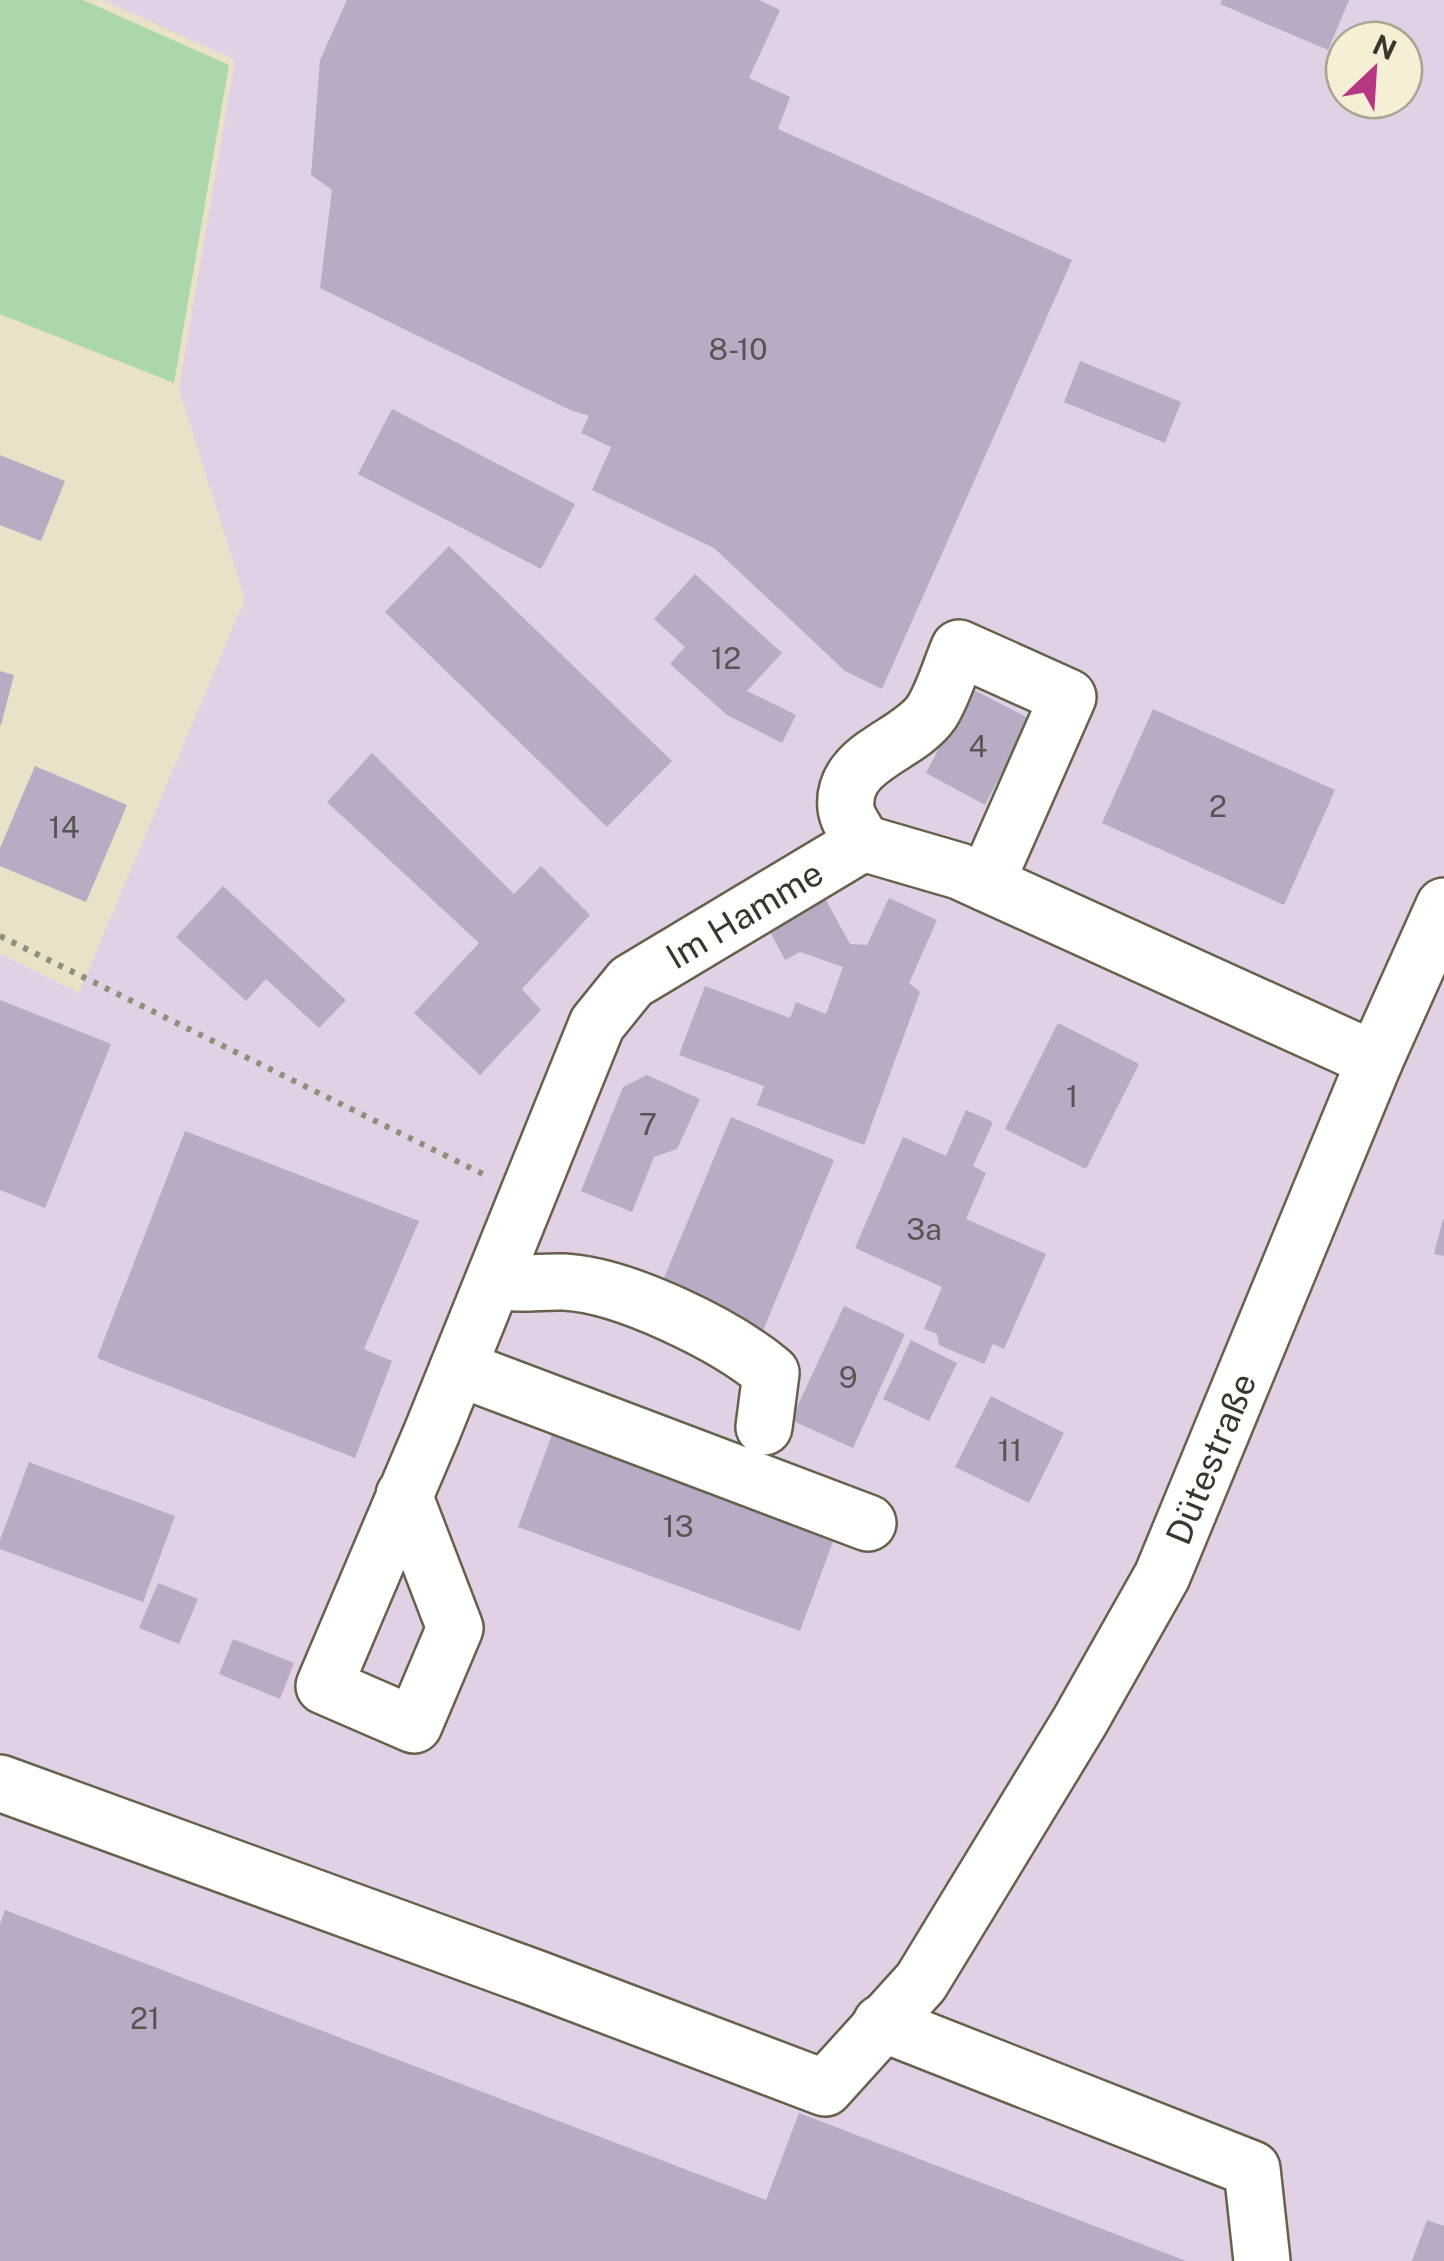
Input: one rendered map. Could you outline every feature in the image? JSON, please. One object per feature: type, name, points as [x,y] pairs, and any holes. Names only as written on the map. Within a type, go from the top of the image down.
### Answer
[{"type":"street","points":[[864,844],[846,809],[852,780],[874,755],[908,738],[932,712],[960,648],[1068,697],[986,883]]},
{"type":"street","name":"Im Hamme","points":[[404,1494],[598,1024],[631,982],[864,844],[959,871],[1374,1060]]},
{"type":"street","name":"Dütestraße","points":[[0,1783],[825,2088],[921,1982],[1071,1736],[1162,1576],[1374,1060],[1444,906]]},
{"type":"street","points":[[494,1280],[519,1286],[565,1282],[632,1297],[747,1353],[771,1373],[764,1427]]},
{"type":"street","points":[[458,1368],[868,1524]]},
{"type":"street","points":[[881,2024],[1252,2168],[1262,2261]]},
{"type":"path","points":[[0,936],[528,1197]]},
{"type":"shaded area","points":[[103,0],[1444,0],[1444,2261],[0,2261],[0,954],[79,993],[245,599],[179,389],[235,60]]},
{"type":"green space","points":[[0,0],[83,0],[229,65],[174,383],[0,314]]},
{"type":"building","points":[[347,0],[759,0],[780,10],[749,78],[790,97],[778,129],[1072,260],[882,689],[845,671],[714,548],[592,490],[611,447],[581,433],[589,416],[320,288],[332,190],[311,175],[320,60]]},
{"type":"building","points":[[1222,0],[1349,0],[1341,20],[1324,20],[1324,48],[1220,4]]},
{"type":"building","points":[[1080,361],[1181,402],[1165,443],[1064,402]]},
{"type":"building","points":[[392,409],[575,504],[541,569],[358,474]]},
{"type":"building","points":[[0,455],[65,481],[41,541],[0,525]]},
{"type":"building","points":[[449,546],[672,761],[607,827],[385,612]]},
{"type":"building","points":[[695,574],[782,653],[747,691],[796,715],[782,743],[727,715],[670,664],[685,647],[654,619]]},
{"type":"building","points":[[0,671],[14,675],[1,725],[0,725]]},
{"type":"building","points":[[970,688],[1030,719],[985,805],[926,773]]},
{"type":"building","points":[[1153,709],[1335,790],[1284,905],[1102,823]]},
{"type":"building","points":[[372,753],[514,894],[541,866],[590,915],[522,989],[541,1010],[480,1075],[414,1013],[479,943],[327,802]]},
{"type":"building","points":[[35,766],[127,805],[86,902],[0,866],[0,848]]},
{"type":"building","points":[[223,886],[346,1000],[319,1028],[266,979],[246,1001],[176,937]]},
{"type":"building","points":[[889,898],[937,920],[909,983],[920,992],[864,1145],[757,1105],[764,1086],[679,1055],[705,986],[790,1018],[796,1002],[826,1014],[843,967],[800,952],[785,960],[769,930],[826,900],[850,944],[867,945]]},
{"type":"building","points":[[0,1000],[111,1044],[45,1208],[0,1190]]},
{"type":"building","points":[[1058,1023],[1139,1064],[1086,1169],[1005,1129]]},
{"type":"building","points":[[647,1075],[700,1099],[677,1149],[654,1157],[632,1212],[581,1191],[623,1087]]},
{"type":"building","points":[[966,1110],[993,1122],[973,1166],[986,1173],[966,1219],[1046,1254],[1004,1349],[993,1344],[984,1364],[939,1345],[937,1334],[924,1329],[942,1287],[855,1248],[903,1137],[946,1156]]},
{"type":"building","points":[[731,1117],[834,1160],[762,1333],[659,1290]]},
{"type":"building","points":[[185,1131],[419,1221],[364,1349],[392,1361],[355,1458],[97,1358]]},
{"type":"building","points":[[1444,1219],[1444,1256],[1434,1254]]},
{"type":"building","points":[[844,1306],[905,1334],[853,1448],[791,1420]]},
{"type":"building","points":[[911,1340],[957,1363],[929,1421],[883,1399]]},
{"type":"building","points":[[991,1396],[1064,1433],[1029,1503],[955,1467]]},
{"type":"building","points":[[557,1421],[839,1525],[800,1631],[518,1527]]},
{"type":"building","points":[[29,1462],[175,1516],[143,1602],[0,1549]]},
{"type":"building","points":[[158,1583],[198,1599],[179,1644],[139,1628]]},
{"type":"building","points":[[233,1639],[294,1663],[280,1699],[219,1674]]},
{"type":"building","points":[[5,1910],[766,2200],[799,2113],[1186,2261],[0,2261],[0,1924]]},
{"type":"building","points":[[1427,2220],[1444,2226],[1444,2261],[1412,2261]]}]
